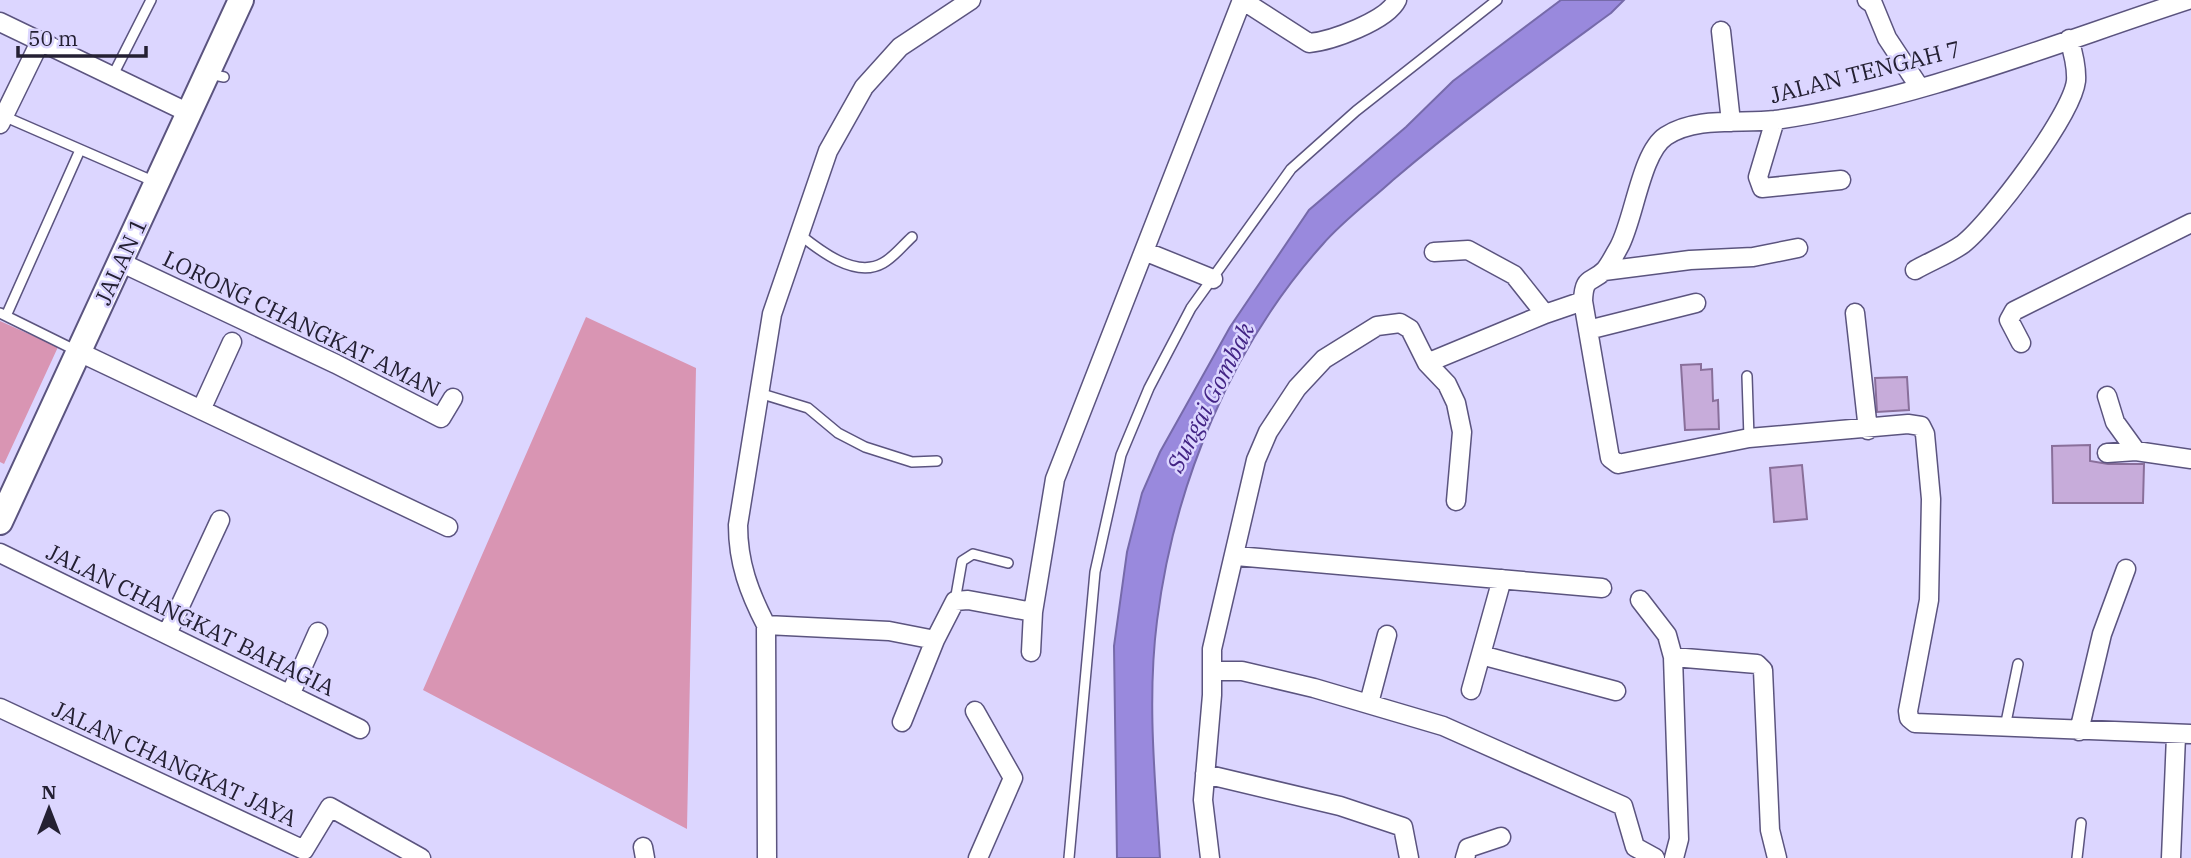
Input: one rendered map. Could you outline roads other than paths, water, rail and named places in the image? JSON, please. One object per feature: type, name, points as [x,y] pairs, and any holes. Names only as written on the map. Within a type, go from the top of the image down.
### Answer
[{"type":"street","name":"JALAN 1","points":[[1,517],[189,113],[216,75],[241,0]]},
{"type":"street","points":[[766,858],[766,625],[749,592],[738,551],[742,495],[772,314],[828,151],[864,87],[900,47],[971,0]]},
{"type":"street","points":[[1031,652],[1032,612],[1055,479],[1242,0],[1309,43],[1331,40],[1342,35],[1386,13],[1397,0]]},
{"type":"street","name":"JALAN TENGAH 7","points":[[1583,301],[1583,287],[1590,277],[1604,271],[1620,246],[1653,153],[1664,137],[1681,128],[1775,120],[1920,88],[2188,0]]},
{"type":"street","points":[[1871,1],[1886,38],[1920,88]]},
{"type":"street","points":[[0,22],[189,113]]},
{"type":"street","points":[[1721,31],[1731,122]]},
{"type":"street","points":[[1915,270],[1962,244],[1989,218],[2051,134],[2069,103],[2076,82],[2075,60],[2069,38]]},
{"type":"street","points":[[1,118],[40,42]]},
{"type":"street","points":[[1775,120],[1758,177],[1762,188],[1841,180]]},
{"type":"street","points":[[2021,343],[2009,320],[2014,311],[2191,223]]},
{"type":"street","points":[[1604,271],[1690,260],[1753,257],[1798,248]]},
{"type":"street","points":[[1434,252],[1468,250],[1514,275],[1545,314]]},
{"type":"street","points":[[1143,251],[1213,279]]},
{"type":"street","name":"LORONG CHANGKAT AMAN","points":[[120,262],[336,364],[441,418],[453,398]]},
{"type":"street","points":[[1427,363],[1583,301],[1610,458],[1618,464],[1749,438],[1868,430],[1908,424],[1920,426],[1925,434],[1930,499],[1929,600],[1909,718],[1915,723],[2184,735],[2182,816],[2171,858]]},
{"type":"street","points":[[1588,330],[1696,303]]},
{"type":"street","points":[[1855,313],[1868,430]]},
{"type":"street","points":[[1210,858],[1203,800],[1212,649],[1220,608],[1236,556],[1240,517],[1264,441],[1297,388],[1324,359],[1377,326],[1400,323],[1410,329],[1427,363],[1447,384],[1456,403],[1462,432],[1456,500]]},
{"type":"street","points":[[201,410],[232,342]]},
{"type":"street","points":[[79,352],[448,527]]},
{"type":"street","points":[[2107,396],[2115,422],[2136,451]]},
{"type":"street","points":[[2107,453],[2136,451],[2191,458]]},
{"type":"street","points":[[167,635],[220,520]]},
{"type":"street","name":"JALAN CHANGKAT BAHAGIA","points":[[0,553],[360,729]]},
{"type":"street","points":[[1236,556],[1602,588]]},
{"type":"street","points":[[2079,731],[2102,634],[2126,569]]},
{"type":"street","points":[[1471,690],[1502,579]]},
{"type":"street","points":[[902,722],[935,640],[955,601],[968,600],[1032,612]]},
{"type":"street","points":[[1640,600],[1667,635],[1673,657],[1679,839],[1674,858]]},
{"type":"street","points":[[766,625],[889,631],[935,640]]},
{"type":"street","points":[[290,695],[318,632]]},
{"type":"street","points":[[1369,703],[1387,635]]},
{"type":"street","points":[[1481,655],[1616,691]]},
{"type":"street","points":[[1673,657],[1757,664],[1763,670],[1770,830],[1777,858]]},
{"type":"street","points":[[1212,671],[1242,671],[1369,703],[1443,726],[1623,806],[1635,847],[1655,858]]},
{"type":"street","name":"JALAN CHANGKAT JAYA","points":[[0,708],[304,854],[330,807],[421,858]]},
{"type":"street","points":[[975,711],[1013,778],[978,858]]},
{"type":"street","points":[[1205,774],[1340,806],[1403,827],[1409,858]]},
{"type":"street","points":[[1465,858],[1468,848],[1501,837]]},
{"type":"lane","points":[[113,75],[151,0]]},
{"type":"lane","points":[[1069,858],[1095,572],[1121,455],[1149,388],[1185,319],[1291,169],[1356,111],[1497,0]]},
{"type":"lane","points":[[1,118],[156,183]]},
{"type":"lane","points":[[79,150],[3,314],[79,352]]},
{"type":"lane","points":[[799,234],[825,255],[870,267],[883,263],[912,237]]},
{"type":"lane","points":[[1747,376],[1749,438]]},
{"type":"lane","points":[[759,393],[808,408],[838,433],[865,447],[912,462],[937,461]]},
{"type":"lane","points":[[955,601],[962,561],[973,554],[1008,563]]},
{"type":"lane","points":[[2005,727],[2018,664]]},
{"type":"lane","points":[[2077,858],[2081,824]]},
{"type":"water","name":"Sungai Gombak","points":[[1561,0],[1624,0],[1611,13],[1446,136],[1339,227],[1290,284],[1235,372],[1212,420],[1177,519],[1157,621],[1152,709],[1160,858],[1117,858],[1114,646],[1127,552],[1142,493],[1160,452],[1230,327],[1309,210],[1406,127],[1453,81]]}]
